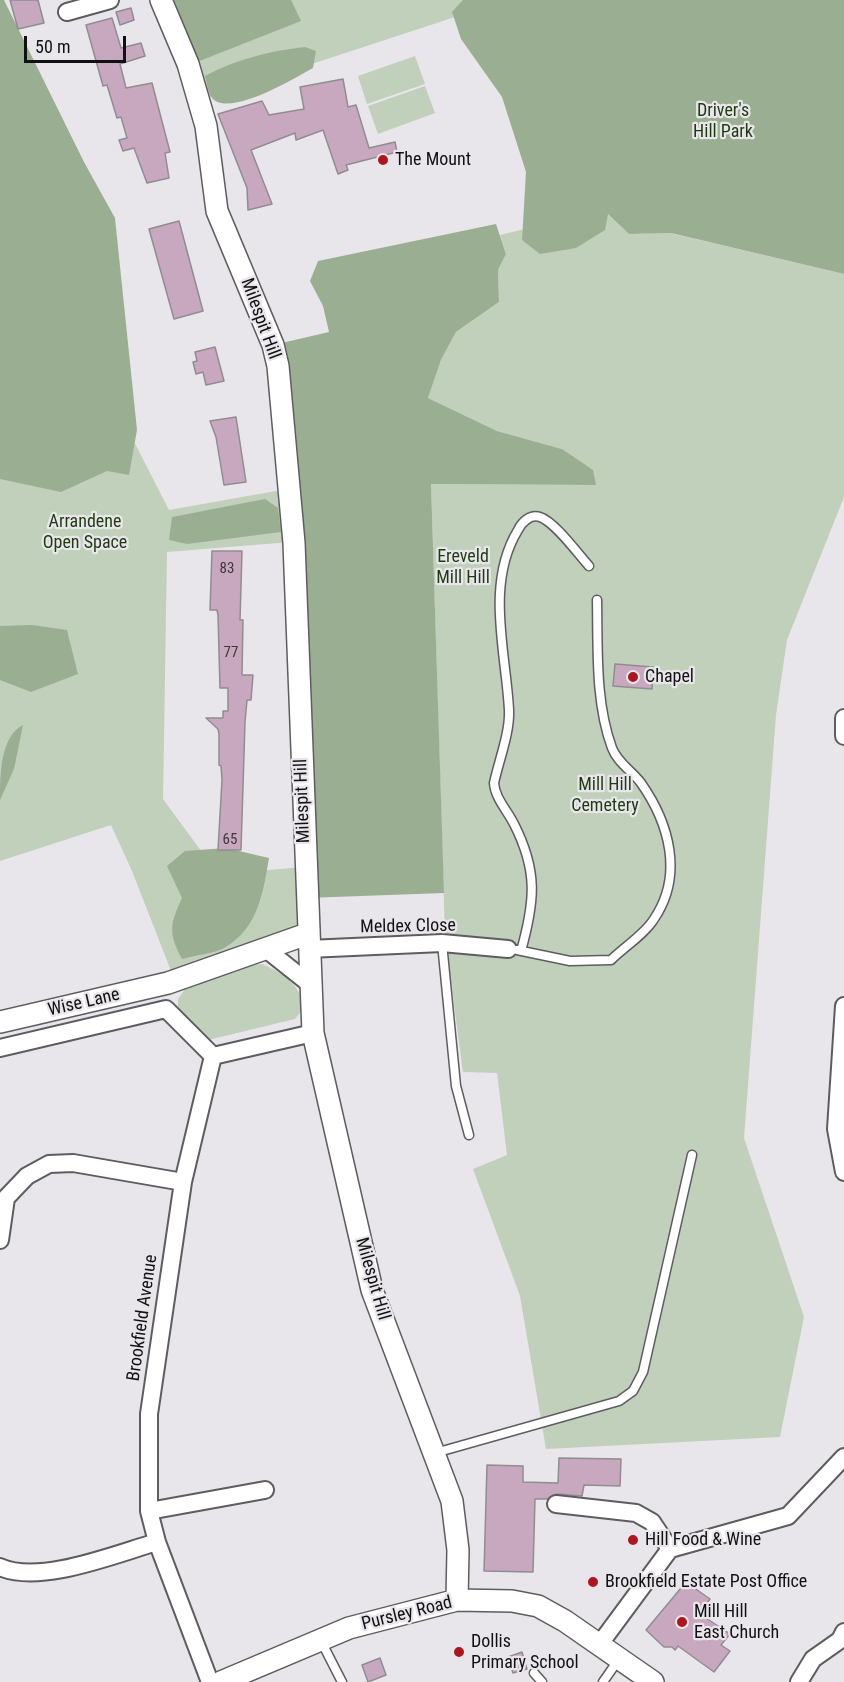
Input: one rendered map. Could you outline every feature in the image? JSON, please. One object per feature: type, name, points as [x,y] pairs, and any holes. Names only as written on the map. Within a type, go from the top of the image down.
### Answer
[{"type":"street","points":[[67,12],[110,0]]},
{"type":"street","name":"Milespit Hill","points":[[161,0],[188,64],[206,126],[217,212],[273,345],[278,366],[294,543],[313,1034],[372,1290],[452,1501],[458,1550],[457,1600]]},
{"type":"street","points":[[844,718],[844,736]]},
{"type":"street","name":"Meldex Close","points":[[308,941],[442,943],[514,950]]},
{"type":"street","name":"Wise Lane","points":[[0,1022],[168,983],[267,950],[308,941]]},
{"type":"street","points":[[267,950],[311,985]]},
{"type":"street","points":[[168,983],[166,1009],[213,1056],[313,1034]]},
{"type":"street","points":[[844,1006],[836,1129],[844,1172]]},
{"type":"street","name":"Wise Lane","points":[[0,1048],[166,1009]]},
{"type":"street","name":"Brookfield Avenue","points":[[210,1682],[157,1542],[150,1511],[149,1414],[183,1182],[213,1056]]},
{"type":"street","points":[[0,1240],[6,1198],[27,1176],[50,1164],[73,1163],[183,1182]]},
{"type":"street","points":[[599,1645],[670,1549],[788,1516],[844,1457]]},
{"type":"street","points":[[150,1511],[265,1490]]},
{"type":"street","points":[[556,1504],[636,1513],[652,1522],[670,1549]]},
{"type":"street","points":[[0,1567],[13,1573],[41,1574],[157,1542]]},
{"type":"street","name":"Pursley Road","points":[[221,1682],[350,1628],[457,1600],[512,1601],[538,1606],[566,1621],[653,1682]]},
{"type":"street","points":[[799,1682],[813,1659],[843,1638]]},
{"type":"lane","points":[[589,566],[548,524],[540,518],[531,518],[522,523],[514,536],[503,568],[501,658],[509,712],[494,791],[516,828],[533,874],[530,918],[514,950],[570,960],[611,960],[654,920],[667,887],[671,863],[664,820],[640,782],[613,751],[602,715],[597,600]]},
{"type":"lane","points":[[442,943],[456,1086],[469,1135]]},
{"type":"lane","points":[[434,1453],[619,1401],[633,1391],[644,1372],[692,1155]]},
{"type":"lane","points":[[321,1641],[342,1682]]},
{"type":"lane","points":[[603,1682],[619,1658]]},
{"type":"lane","points":[[534,1673],[542,1682]]},
{"type":"green space","points":[[0,0],[4,0],[84,162],[115,218],[137,430],[129,475],[107,471],[61,492],[0,479]]},
{"type":"green space","points":[[162,0],[507,0],[205,99]]},
{"type":"green space","points":[[174,0],[291,0],[301,21],[197,62]]},
{"type":"green space","name":"Driver's Hill Park","points":[[463,0],[844,0],[844,274],[671,233],[629,234],[608,214],[605,230],[576,248],[540,254],[522,240],[526,172],[502,97],[461,39],[452,12]]},
{"type":"green space","name":"Arrandene Open Space","points":[[0,6],[125,424],[169,510],[287,489],[291,542],[167,552],[163,799],[218,874],[305,867],[308,933],[175,981],[132,871],[111,825],[0,861]]},
{"type":"green space","points":[[305,47],[316,51],[313,68],[292,80],[247,100],[220,103],[212,98],[205,76],[253,57]]},
{"type":"green space","points":[[415,56],[425,84],[367,104],[358,76]]},
{"type":"green space","points":[[425,86],[435,113],[378,134],[368,106]]},
{"type":"green space","name":"Mill Hill Cemetery","points":[[604,210],[629,234],[670,233],[844,274],[844,497],[787,640],[776,715],[744,1138],[804,1317],[780,1437],[546,1449],[520,1296],[473,1169],[507,1155],[497,1073],[463,1072],[445,936],[431,484],[596,485],[562,449],[497,431],[428,398],[441,360],[456,332],[499,302],[498,270],[506,254],[500,235]]},
{"type":"green space","points":[[496,224],[506,254],[498,270],[499,302],[456,332],[441,360],[428,398],[497,431],[562,449],[593,470],[596,485],[431,484],[444,893],[306,898],[273,345],[329,332],[323,306],[310,281],[318,261]]},
{"type":"green space","points":[[265,499],[278,508],[281,532],[187,544],[169,540],[172,517]]},
{"type":"green space","points":[[32,625],[67,630],[78,674],[31,692],[0,680],[0,626]]},
{"type":"green space","points":[[23,725],[14,769],[0,800],[1,769],[6,748],[15,730]]},
{"type":"green space","points":[[226,848],[269,858],[257,909],[245,931],[224,948],[182,959],[174,942],[172,929],[182,898],[167,866],[185,851]]},
{"type":"green space","points":[[262,964],[283,975],[298,991],[305,1006],[295,1019],[208,1040],[188,1028],[178,1009],[178,999],[185,989],[250,965]]},
{"type":"building","points":[[10,0],[38,0],[44,23],[18,29]]},
{"type":"building","points":[[131,8],[134,20],[120,25],[116,12]]},
{"type":"building","points":[[112,18],[121,48],[141,43],[145,56],[120,64],[126,88],[152,83],[170,152],[165,153],[169,178],[147,183],[134,148],[123,151],[119,140],[127,138],[121,117],[117,118],[107,85],[103,86],[86,25]]},
{"type":"building","points":[[343,79],[348,107],[356,105],[369,148],[395,142],[397,152],[346,165],[348,170],[338,174],[323,130],[296,140],[295,133],[251,150],[272,204],[248,210],[247,188],[218,114],[262,101],[269,115],[304,109],[300,87]]},
{"type":"building","points":[[179,221],[203,311],[174,319],[149,229]]},
{"type":"building","points":[[215,347],[224,381],[206,385],[203,372],[196,374],[193,362],[197,361],[195,352]]},
{"type":"building","points":[[236,417],[246,482],[224,485],[216,437],[210,421]]},
{"type":"building","points":[[212,551],[242,551],[240,620],[243,620],[242,675],[253,675],[251,700],[247,700],[245,722],[241,850],[218,850],[222,780],[219,765],[219,734],[218,729],[206,718],[223,718],[223,711],[228,711],[228,688],[220,688],[218,615],[217,610],[210,610]]},
{"type":"building","name":"Chapel","points":[[615,664],[653,667],[652,689],[613,686]]},
{"type":"building","points":[[559,1458],[621,1459],[620,1486],[584,1485],[582,1496],[557,1494],[547,1499],[535,1499],[533,1572],[484,1571],[487,1465],[523,1466],[523,1482],[558,1483]]},
{"type":"building","name":"Mill Hill East Church","points":[[686,1582],[710,1599],[700,1614],[730,1634],[721,1645],[730,1651],[714,1672],[678,1646],[675,1650],[672,1647],[664,1647],[646,1630]]},
{"type":"building","points":[[522,1652],[527,1669],[513,1673],[508,1657]]},
{"type":"building","points":[[380,1658],[386,1675],[368,1682],[362,1665]]},
{"type":"place","name":"The Mount","points":[[383,160]]},
{"type":"place","name":"Chapel","points":[[633,677]]},
{"type":"place","name":"Hill Food & Wine","points":[[633,1540]]},
{"type":"place","name":"Brookfield Estate Post Office","points":[[593,1582]]},
{"type":"place","name":"Mill Hill East Church","points":[[682,1622]]},
{"type":"place","name":"Dollis Primary School","points":[[459,1652]]},
{"type":"park label","name":"Ereveld Mill Hill","points":[[463,567]]}]
